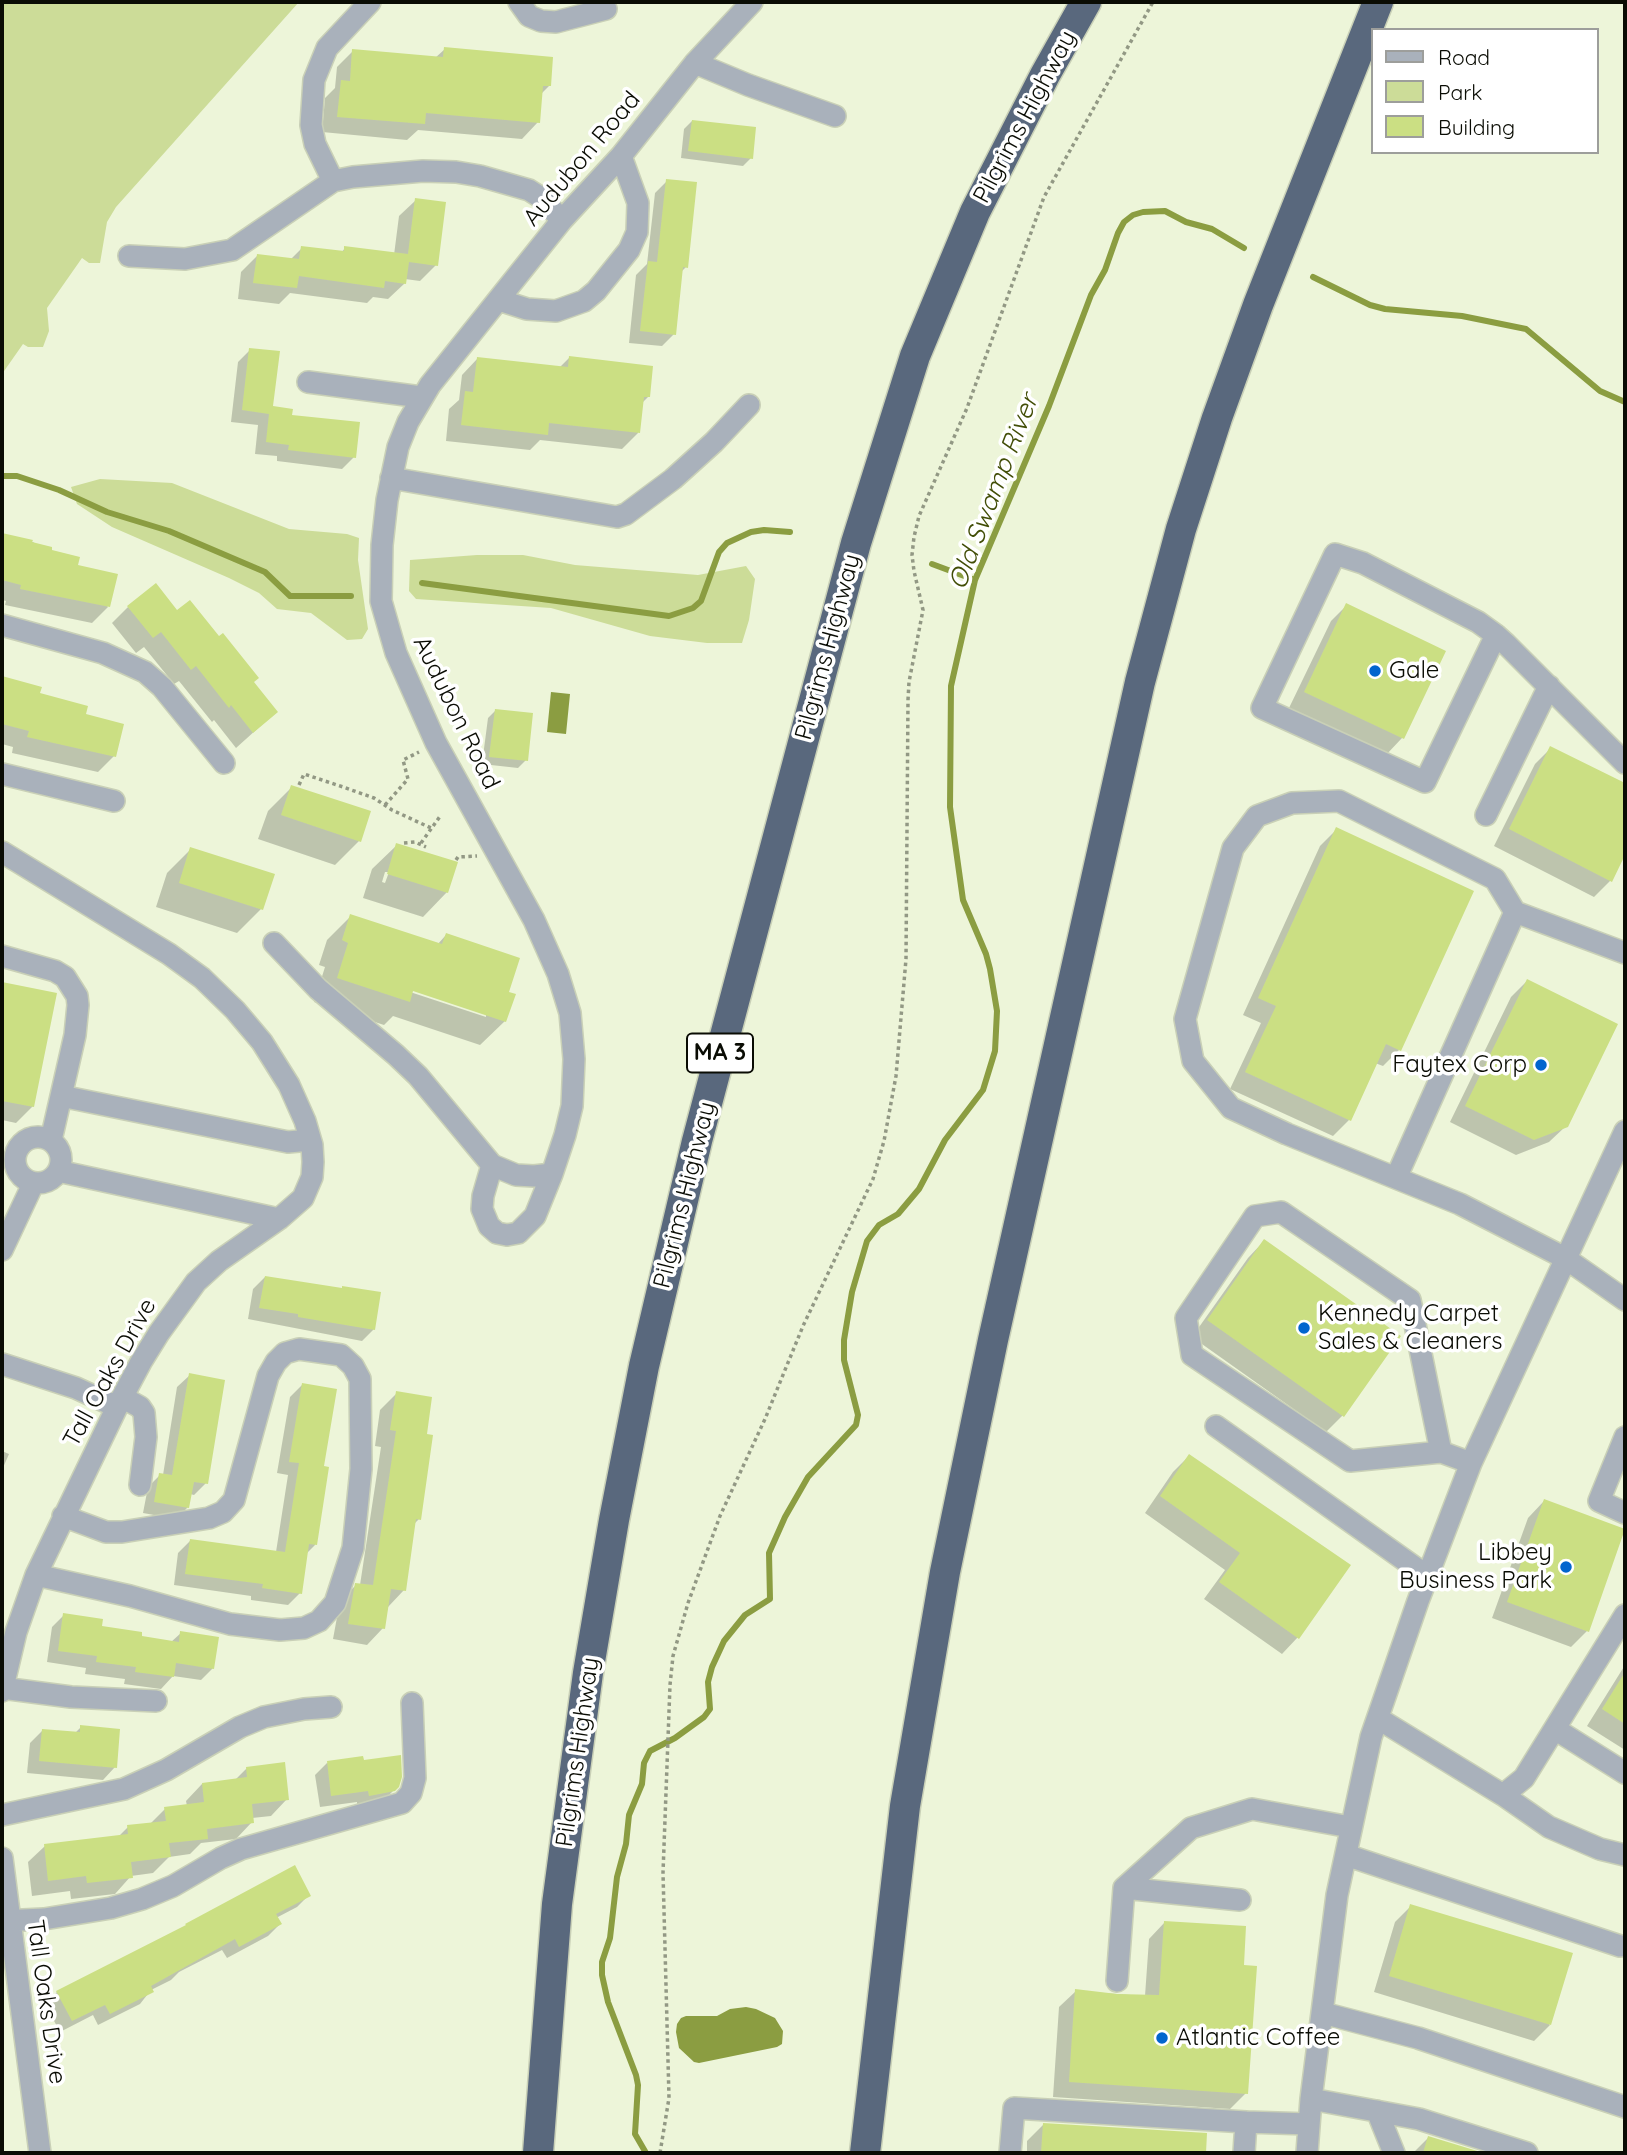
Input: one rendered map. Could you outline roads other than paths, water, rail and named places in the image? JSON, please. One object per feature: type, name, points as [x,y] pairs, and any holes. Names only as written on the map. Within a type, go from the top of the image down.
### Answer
[{"type":"highway","name":"Pilgrims Highway","points":[[538,2153],[557,1904],[588,1673],[644,1366],[697,1141],[856,543],[907,380],[934,307],[975,212],[1027,109],[1086,2]]},
{"type":"highway","points":[[865,2153],[905,1806],[945,1572],[1002,1300],[1143,670],[1181,529],[1217,418],[1258,305],[1378,2]]},
{"type":"street","points":[[333,181],[315,144],[311,125],[314,80],[327,48],[370,2]]},
{"type":"street","points":[[519,2],[529,16],[541,21],[556,22],[606,9]]},
{"type":"street","name":"Audubon Road","points":[[492,1165],[482,1209],[489,1226],[497,1233],[518,1233],[535,1216],[552,1174],[572,1106],[574,1059],[570,1013],[558,974],[534,920],[436,743],[393,645],[380,589],[383,521],[391,478],[398,447],[421,397],[439,372],[562,220],[621,156],[695,63],[752,2]]},
{"type":"street","points":[[695,63],[835,116]]},
{"type":"street","points":[[499,300],[527,309],[556,310],[584,301],[596,290],[629,250],[637,232],[638,203],[621,156]]},
{"type":"street","points":[[129,256],[185,259],[232,250],[333,181],[423,171],[480,176],[529,190],[540,197],[562,220]]},
{"type":"street","points":[[308,382],[421,397]]},
{"type":"street","points":[[391,478],[617,517],[626,514],[673,479],[749,405]]},
{"type":"street","points":[[1496,635],[1425,782],[1262,708],[1335,554],[1375,569],[1478,622],[1496,635],[1625,762]]},
{"type":"street","points":[[2,625],[103,653],[145,672],[162,687],[224,763]]},
{"type":"street","points":[[1486,815],[1549,686]]},
{"type":"street","points":[[2,774],[114,801]]},
{"type":"street","points":[[1625,953],[1515,912],[1494,879],[1339,801],[1292,803],[1257,816],[1233,849],[1185,1019],[1193,1060],[1231,1108],[1287,1134],[1460,1204],[1565,1258],[1625,1300]]},
{"type":"street","name":"Tall Oaks Drive","points":[[2,852],[169,954],[202,978],[262,1042],[289,1085],[305,1121],[313,1162],[309,1189],[298,1203],[219,1261],[196,1282],[159,1333],[119,1402],[36,1575],[24,1605],[3,1679]]},
{"type":"street","points":[[1396,1178],[1515,912]]},
{"type":"street","points":[[274,943],[318,989],[411,1069],[492,1165],[516,1175],[552,1174]]},
{"type":"street","points":[[2,956],[55,971],[65,977],[77,996],[75,1035],[51,1140]]},
{"type":"street","points":[[61,1096],[288,1142],[310,1140]]},
{"type":"street","points":[[1307,2153],[1311,2099],[1337,1895],[1371,1737],[1427,1576],[1471,1463],[1625,1131]]},
{"type":"street","points":[[39,1136],[51,1140],[57,1148],[60,1161],[58,1171],[52,1179],[43,1184],[33,1184],[22,1178],[16,1164],[16,1151],[28,1139],[39,1136]]},
{"type":"street","points":[[58,1171],[279,1219]]},
{"type":"street","points":[[2,1250],[33,1184]]},
{"type":"street","points":[[1441,1452],[1410,1300],[1281,1212],[1255,1216],[1186,1318],[1192,1355],[1350,1461],[1441,1452],[1471,1463]]},
{"type":"street","points":[[36,1575],[107,1590],[230,1624],[280,1630],[304,1628],[319,1621],[335,1603],[353,1548],[361,1469],[360,1379],[353,1366],[341,1355],[299,1349],[285,1353],[268,1376],[234,1500],[223,1512],[209,1518],[122,1532],[106,1532],[63,1516]]},
{"type":"street","points":[[2,1364],[140,1407],[144,1413],[146,1437],[139,1485]]},
{"type":"street","points":[[1216,1426],[1427,1576]]},
{"type":"street","points":[[1625,1437],[1599,1501],[1625,1513]]},
{"type":"street","points":[[1503,1795],[1524,1779],[1625,1615]]},
{"type":"street","points":[[3,1679],[71,1697],[156,1701]]},
{"type":"street","points":[[5,1921],[58,1917],[111,1908],[173,1886],[241,1849],[402,1803],[411,1793],[415,1778],[412,1703]]},
{"type":"street","points":[[2,1815],[124,1789],[166,1770],[240,1727],[264,1717],[331,1707]]},
{"type":"street","points":[[1379,1719],[1549,1826],[1600,1849],[1625,1855]]},
{"type":"street","points":[[1555,1729],[1625,1773]]},
{"type":"street","points":[[1117,1981],[1124,1888],[1191,1828],[1252,1809],[1350,1827]]},
{"type":"street","points":[[1346,1855],[1620,1946]]},
{"type":"street","name":"Tall Oaks Drive","points":[[2,1858],[5,1921],[40,2153]]},
{"type":"street","points":[[1124,1888],[1240,1900]]},
{"type":"street","points":[[1323,2013],[1418,2038],[1625,2107]]},
{"type":"street","points":[[1311,2099],[1419,2119],[1528,2153]]},
{"type":"street","points":[[1010,2153],[1014,2108],[1309,2124]]},
{"type":"street","points":[[1377,2111],[1394,2153]]},
{"type":"street","points":[[1244,2153],[1246,2122]]},
{"type":"waterway","name":"Old Swamp River","points":[[646,2153],[635,2134],[638,2085],[636,2075],[608,2002],[602,1975],[602,1962],[610,1938],[617,1877],[626,1844],[629,1815],[642,1784],[644,1763],[650,1751],[675,1738],[704,1717],[710,1709],[708,1682],[724,1641],[745,1615],[770,1599],[769,1553],[785,1517],[808,1477],[856,1425],[858,1415],[844,1360],[844,1340],[852,1292],[867,1241],[879,1225],[898,1214],[919,1189],[945,1140],[983,1090],[995,1051],[997,1011],[990,969],[963,900],[950,807],[951,686],[975,580],[1049,406],[1091,295],[1105,270],[1124,222],[1143,212],[1165,211],[1186,222],[1212,229],[1244,248]]},
{"type":"waterway","name":"Old Swamp River","points":[[1313,277],[1370,305],[1385,309],[1462,316],[1526,329],[1600,391],[1625,402]]},
{"type":"waterway","points":[[2,476],[17,476],[59,490],[107,512],[169,531],[265,572],[290,596],[351,596]]},
{"type":"waterway","points":[[422,583],[669,616],[693,608],[701,601],[719,552],[727,543],[751,532],[790,532]]},
{"type":"waterway","points":[[932,564],[975,580]]},
{"type":"place","name":"Gale","points":[[1375,671]]},
{"type":"place","name":"Faytex Corp","points":[[1541,1065]]},
{"type":"place","name":"Kennedy Carpet Sales & Cleaners","points":[[1304,1328]]},
{"type":"place","name":"Libbey Business Park","points":[[1566,1567]]},
{"type":"place","name":"Atlantic Coffee","points":[[1162,2038]]}]
